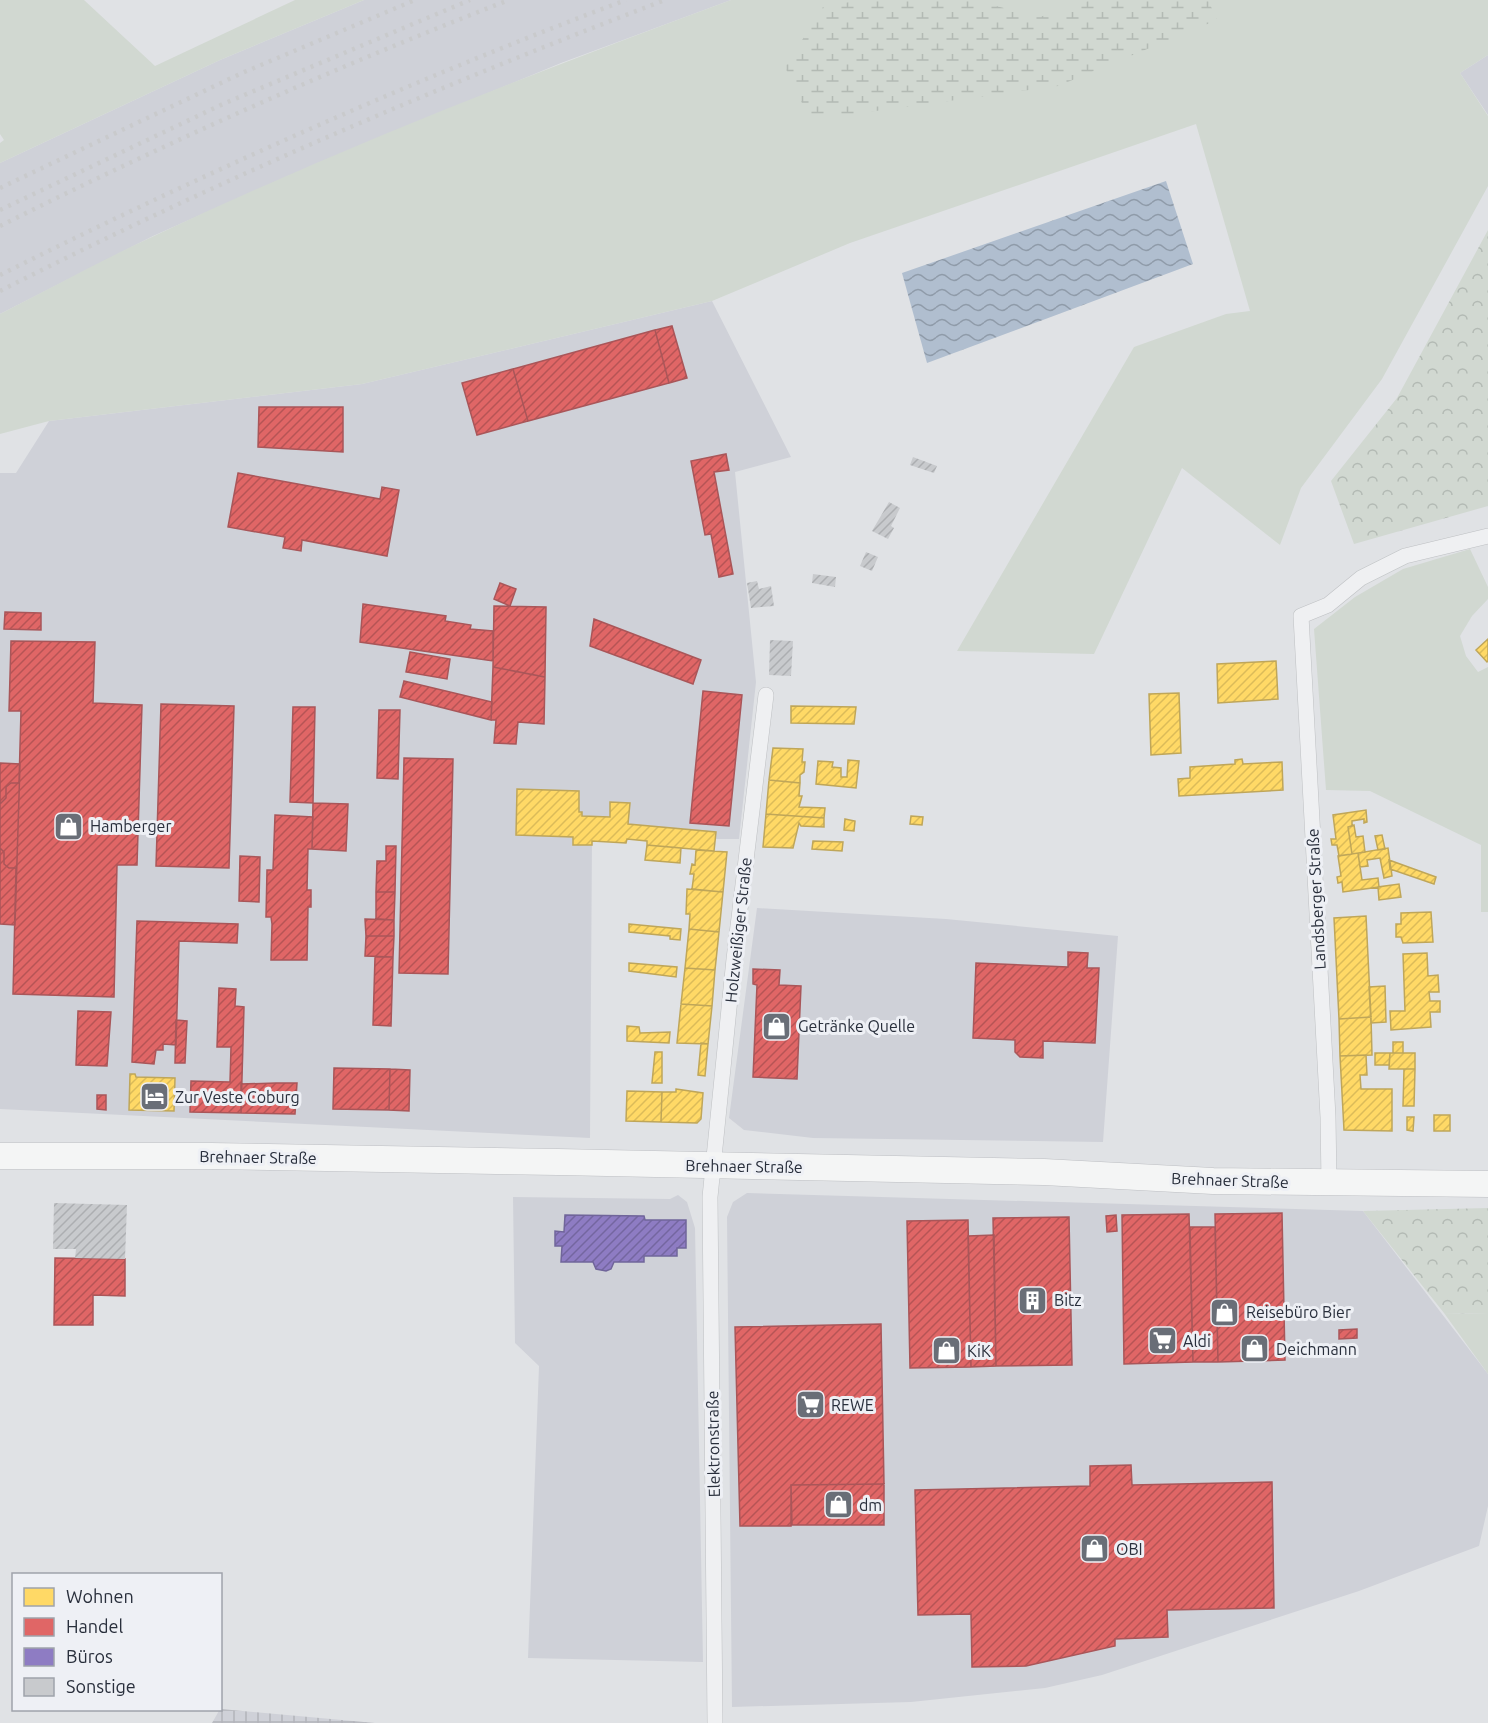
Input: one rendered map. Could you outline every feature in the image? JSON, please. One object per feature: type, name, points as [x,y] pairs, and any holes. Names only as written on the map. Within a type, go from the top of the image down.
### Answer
[{"type":"main road","name":"Brehnaer Straße","points":[[0,1156],[211,1156],[1044,1172],[1213,1181],[1488,1184]]},
{"type":"street","name":"Landsberger Straße","points":[[1329,1183],[1328,1117],[1301,615],[1328,605],[1361,578],[1405,556],[1488,536]]},
{"type":"street","name":"Holzweißiger Straße","points":[[715,1166],[733,970],[765,695]]},
{"type":"street","name":"Elektronstraße","points":[[715,1166],[710,1212],[715,1723]]},
{"type":"shaded area","points":[[364,0],[731,0],[561,63],[288,176],[153,236],[0,314],[0,163],[220,60]]},
{"type":"shaded area","points":[[1488,55],[1488,115],[1460,73]]},
{"type":"shaded area","points":[[712,301],[791,457],[735,472],[756,682],[739,839],[592,839],[590,1138],[0,1109],[0,473],[16,473],[49,421],[362,384]]},
{"type":"shaded area","points":[[757,908],[946,919],[1118,936],[1103,1142],[813,1138],[744,1130],[729,1118]]},
{"type":"shaded area","points":[[747,1193],[1363,1211],[1488,1374],[1488,1506],[1479,1546],[1359,1591],[1102,1675],[1045,1688],[911,1702],[732,1707],[727,1217],[733,1202]]},
{"type":"shaded area","points":[[678,1195],[687,1202],[695,1228],[703,1662],[528,1658],[539,1366],[515,1343],[513,1197],[670,1199]]},
{"type":"shaded area","points":[[222,1709],[375,1723],[212,1723]]},
{"type":"green space","points":[[0,0],[84,0],[155,66],[295,0],[364,0],[220,60],[0,163],[0,143],[4,140],[0,134]]},
{"type":"green space","points":[[731,0],[1488,0],[1488,55],[1460,73],[1488,116],[1488,186],[1382,379],[1301,488],[1280,545],[1182,468],[1094,654],[957,651],[1134,347],[1226,314],[1250,311],[1196,124],[850,243],[712,301],[362,384],[49,421],[0,434],[0,314],[135,245],[368,141],[512,83]]},
{"type":"green space","points":[[861,0],[972,0],[1040,17],[1091,0],[1208,0],[1217,20],[1058,86],[810,120],[785,67],[823,7]]},
{"type":"green space","points":[[1488,230],[1488,506],[1354,544],[1331,481],[1397,398]]},
{"type":"green space","points":[[1470,549],[1488,587],[1488,599],[1472,616],[1460,636],[1466,656],[1478,672],[1488,667],[1488,912],[1481,912],[1481,845],[1370,791],[1326,790],[1314,629],[1355,597],[1403,569]]},
{"type":"green space","points":[[1488,1208],[1488,1314],[1444,1313],[1363,1211]]},
{"type":"green space","points":[[1444,1313],[1488,1314],[1488,1374]]},
{"type":"water","points":[[1166,181],[1193,264],[927,363],[902,273]]},
{"type":"building: Wohnen","points":[[1488,639],[1488,661],[1487,662],[1476,650]]},
{"type":"building: Wohnen","points":[[1276,661],[1278,699],[1218,703],[1217,664]]},
{"type":"building: Wohnen","points":[[1179,693],[1181,753],[1151,755],[1149,694]]},
{"type":"building: Wohnen","points":[[791,706],[856,707],[854,724],[791,723]]},
{"type":"building: Wohnen","points":[[773,748],[803,749],[802,762],[805,762],[804,772],[800,775],[800,783],[769,780]]},
{"type":"building: Wohnen","points":[[1242,759],[1243,764],[1282,762],[1283,790],[1179,796],[1178,779],[1190,778],[1190,767],[1235,764],[1235,760]]},
{"type":"building: Wohnen","points":[[848,760],[859,761],[856,788],[816,784],[818,761],[833,762],[832,767],[841,768],[841,777],[847,777]]},
{"type":"building: Wohnen","points":[[769,780],[800,783],[799,796],[802,796],[799,807],[825,808],[824,818],[766,814]]},
{"type":"building: Wohnen","points":[[517,789],[579,791],[579,812],[582,812],[582,816],[610,817],[610,802],[630,803],[628,824],[716,832],[714,851],[647,845],[647,841],[627,839],[626,843],[592,841],[592,845],[573,845],[573,837],[516,835]]},
{"type":"building: Wohnen","points":[[1366,810],[1367,822],[1364,823],[1364,819],[1352,821],[1352,826],[1348,827],[1352,854],[1339,856],[1337,845],[1332,845],[1331,839],[1336,839],[1333,815]]},
{"type":"building: Wohnen","points":[[766,814],[824,818],[824,827],[801,826],[799,823],[793,848],[763,847]]},
{"type":"building: Wohnen","points":[[911,816],[923,817],[922,825],[910,824]]},
{"type":"building: Wohnen","points":[[845,819],[855,821],[854,831],[844,830]]},
{"type":"building: Wohnen","points":[[1354,825],[1356,837],[1363,836],[1365,852],[1352,854],[1348,827]]},
{"type":"building: Wohnen","points":[[1382,835],[1385,849],[1378,850],[1375,836]]},
{"type":"building: Wohnen","points":[[813,841],[843,842],[842,851],[812,849]]},
{"type":"building: Wohnen","points":[[647,845],[681,848],[680,863],[645,860]]},
{"type":"building: Wohnen","points":[[1388,848],[1392,876],[1384,878],[1380,858],[1367,860],[1368,866],[1360,867],[1358,853]]},
{"type":"building: Wohnen","points":[[696,850],[727,852],[723,892],[692,889],[694,874],[690,874],[692,864],[695,865]]},
{"type":"building: Wohnen","points":[[1358,853],[1362,880],[1378,878],[1379,887],[1343,892],[1342,882],[1338,883],[1337,877],[1341,876],[1338,856]]},
{"type":"building: Wohnen","points":[[1389,860],[1436,877],[1434,884],[1390,869]]},
{"type":"building: Wohnen","points":[[1399,884],[1401,897],[1379,900],[1378,887]]},
{"type":"building: Wohnen","points":[[687,889],[723,892],[719,932],[689,929],[690,914],[686,914]]},
{"type":"building: Wohnen","points":[[1431,912],[1433,942],[1403,943],[1401,937],[1396,937],[1396,924],[1401,924],[1401,913]]},
{"type":"building: Wohnen","points":[[1366,916],[1371,1017],[1339,1019],[1334,918]]},
{"type":"building: Wohnen","points":[[629,924],[681,929],[680,940],[670,939],[670,936],[629,932]]},
{"type":"building: Wohnen","points":[[689,929],[719,932],[715,970],[685,968]]},
{"type":"building: Wohnen","points":[[1427,953],[1428,976],[1438,975],[1439,992],[1429,992],[1430,1001],[1440,1001],[1440,1012],[1430,1012],[1431,1027],[1391,1030],[1390,1011],[1405,1011],[1403,954]]},
{"type":"building: Wohnen","points":[[629,963],[677,967],[676,977],[629,971]]},
{"type":"building: Wohnen","points":[[685,968],[715,970],[712,1006],[681,1004]]},
{"type":"building: Wohnen","points":[[1385,986],[1386,1022],[1371,1023],[1369,987]]},
{"type":"building: Wohnen","points":[[681,1004],[712,1006],[708,1044],[677,1043]]},
{"type":"building: Wohnen","points":[[1371,1017],[1372,1055],[1340,1056],[1339,1019]]},
{"type":"building: Wohnen","points":[[627,1026],[639,1027],[640,1033],[670,1032],[669,1043],[627,1041]]},
{"type":"building: Wohnen","points":[[1393,1042],[1403,1042],[1403,1053],[1393,1053]]},
{"type":"building: Wohnen","points":[[701,1043],[708,1044],[705,1076],[698,1075]]},
{"type":"building: Wohnen","points":[[655,1052],[662,1052],[662,1083],[652,1083]]},
{"type":"building: Wohnen","points":[[1375,1053],[1390,1053],[1389,1065],[1375,1065]]},
{"type":"building: Wohnen","points":[[1390,1053],[1415,1053],[1415,1069],[1389,1069]]},
{"type":"building: Wohnen","points":[[1366,1055],[1367,1075],[1360,1075],[1361,1089],[1392,1089],[1392,1131],[1344,1130],[1340,1056]]},
{"type":"building: Wohnen","points":[[1404,1069],[1415,1069],[1414,1106],[1403,1106]]},
{"type":"building: Wohnen","points":[[130,1074],[135,1074],[136,1077],[175,1078],[174,1111],[129,1110]]},
{"type":"building: Wohnen","points":[[676,1089],[703,1093],[701,1119],[697,1123],[661,1122],[662,1092],[676,1092]]},
{"type":"building: Wohnen","points":[[627,1091],[662,1092],[661,1122],[626,1121]]},
{"type":"building: Wohnen","points":[[1434,1115],[1450,1115],[1450,1131],[1434,1131]]},
{"type":"building: Wohnen","points":[[1407,1117],[1414,1117],[1413,1131],[1407,1130]]},
{"type":"building: Handel","points":[[672,326],[687,378],[669,383],[655,330]]},
{"type":"building: Handel","points":[[655,330],[669,383],[528,421],[513,369]]},
{"type":"building: Handel","points":[[513,369],[528,421],[477,435],[462,383]]},
{"type":"building: Handel","points":[[259,407],[343,407],[343,452],[258,447]]},
{"type":"building: Handel","points":[[726,454],[729,470],[714,472],[733,574],[719,577],[711,534],[705,535],[691,461]]},
{"type":"building: Handel","points":[[238,473],[380,499],[382,487],[399,490],[387,556],[302,540],[301,551],[283,548],[285,537],[228,527]]},
{"type":"building: Handel","points":[[500,583],[516,589],[510,606],[494,599]]},
{"type":"building: Handel","points":[[363,604],[446,616],[445,621],[471,625],[470,629],[493,631],[493,661],[360,642]]},
{"type":"building: Handel","points":[[494,606],[546,607],[545,677],[493,667]]},
{"type":"building: Handel","points":[[5,612],[41,613],[41,630],[4,629]]},
{"type":"building: Handel","points":[[594,619],[701,660],[693,684],[590,646]]},
{"type":"building: Handel","name":"Hamberger","points":[[11,641],[95,642],[93,703],[142,705],[137,865],[117,865],[114,997],[13,994],[16,868],[9,868],[4,864],[4,852],[0,848],[0,804],[6,798],[6,787],[11,783],[19,783],[21,711],[9,711]]},
{"type":"building: Handel","points":[[410,652],[450,659],[447,679],[406,672]]},
{"type":"building: Handel","points":[[493,667],[545,677],[544,724],[518,722],[516,744],[494,743],[496,720],[491,720]]},
{"type":"building: Handel","points":[[404,681],[492,702],[491,720],[400,697]]},
{"type":"building: Handel","points":[[703,691],[742,695],[729,826],[690,823]]},
{"type":"building: Handel","points":[[161,704],[234,706],[229,868],[156,866]]},
{"type":"building: Handel","points":[[293,707],[315,707],[313,803],[290,802]]},
{"type":"building: Handel","points":[[379,710],[400,710],[398,779],[377,778]]},
{"type":"building: Handel","points":[[404,758],[453,759],[448,974],[399,973]]},
{"type":"building: Handel","points":[[0,763],[20,764],[15,925],[0,924]]},
{"type":"building: Handel","points":[[313,803],[348,804],[346,851],[312,849]]},
{"type":"building: Handel","points":[[275,815],[313,817],[312,849],[308,849],[307,890],[311,890],[311,907],[308,907],[307,960],[271,960],[272,924],[271,917],[266,917],[267,870],[273,870]]},
{"type":"building: Handel","points":[[386,846],[396,846],[395,892],[376,892],[377,861],[386,861]]},
{"type":"building: Handel","points":[[240,856],[260,857],[259,902],[239,901]]},
{"type":"building: Handel","points":[[376,892],[395,892],[394,920],[376,919]]},
{"type":"building: Handel","points":[[365,919],[394,920],[394,936],[366,936]]},
{"type":"building: Handel","points":[[137,921],[238,924],[237,943],[179,941],[176,1045],[163,1044],[163,1050],[156,1050],[154,1064],[132,1062]]},
{"type":"building: Handel","points":[[366,936],[394,936],[393,957],[365,956]]},
{"type":"building: Handel","points":[[1068,952],[1088,953],[1087,968],[1099,968],[1095,1043],[1043,1041],[1043,1058],[1020,1057],[1015,1052],[1015,1040],[973,1038],[976,963],[1068,967]]},
{"type":"building: Handel","points":[[375,957],[393,957],[391,1026],[373,1025]]},
{"type":"building: Handel","name":"Getränke Quelle","points":[[753,969],[780,970],[779,985],[801,986],[797,1079],[753,1077],[757,985],[753,984]]},
{"type":"building: Handel","points":[[219,988],[236,989],[235,1006],[244,1007],[241,1113],[190,1112],[191,1081],[230,1082],[231,1047],[217,1047]]},
{"type":"building: Handel","points":[[78,1011],[111,1012],[107,1066],[76,1065]]},
{"type":"building: Handel","points":[[176,1020],[187,1021],[185,1063],[175,1063]]},
{"type":"building: Handel","points":[[334,1068],[390,1069],[389,1110],[333,1109]]},
{"type":"building: Handel","points":[[390,1069],[410,1070],[409,1111],[389,1110]]},
{"type":"building: Handel","points":[[297,1083],[295,1114],[241,1113],[241,1084]]},
{"type":"building: Handel","points":[[97,1095],[106,1095],[106,1110],[97,1109]]},
{"type":"building: Handel","points":[[1282,1213],[1285,1360],[1218,1362],[1215,1214]]},
{"type":"building: Handel","name":"Bitz","points":[[1189,1214],[1193,1362],[1124,1364],[1122,1215]]},
{"type":"building: Handel","points":[[1116,1215],[1117,1231],[1107,1232],[1106,1216]]},
{"type":"building: Handel","name":"Bitz","points":[[1069,1217],[1072,1365],[996,1366],[993,1218]]},
{"type":"building: Handel","points":[[968,1220],[971,1367],[910,1368],[907,1221]]},
{"type":"building: Handel","points":[[1190,1227],[1215,1227],[1218,1362],[1193,1362]]},
{"type":"building: Handel","points":[[994,1235],[996,1366],[971,1367],[968,1236]]},
{"type":"building: Handel","points":[[55,1258],[125,1259],[125,1296],[93,1295],[93,1325],[54,1325]]},
{"type":"building: Handel","name":"REWE","points":[[881,1324],[884,1484],[791,1485],[791,1526],[740,1526],[735,1327]]},
{"type":"building: Handel","points":[[1357,1329],[1357,1338],[1339,1339],[1339,1330]]},
{"type":"building: Handel","name":"OBI","points":[[1131,1465],[1132,1485],[1272,1482],[1274,1608],[1167,1610],[1168,1637],[1115,1639],[1115,1646],[1026,1666],[972,1667],[971,1614],[918,1615],[915,1490],[1090,1486],[1090,1466]]},
{"type":"building: Handel","name":"dm","points":[[884,1484],[884,1525],[792,1525],[791,1485]]},
{"type":"building: Büros","points":[[565,1215],[644,1216],[645,1220],[686,1220],[686,1248],[677,1248],[677,1256],[644,1256],[644,1262],[614,1262],[611,1269],[606,1271],[596,1269],[593,1262],[561,1262],[562,1246],[555,1246],[555,1231],[564,1232]]},
{"type":"building: Sonstige","points":[[913,457],[937,466],[934,473],[910,465]]},
{"type":"building: Sonstige","points":[[889,502],[900,508],[891,526],[894,528],[888,539],[872,531]]},
{"type":"building: Sonstige","points":[[866,552],[878,557],[872,571],[860,566]]},
{"type":"building: Sonstige","points":[[813,574],[836,577],[835,587],[812,583]]},
{"type":"building: Sonstige","points":[[757,581],[759,589],[771,586],[774,606],[751,608],[747,583]]},
{"type":"building: Sonstige","points":[[770,640],[793,641],[791,676],[769,675]]},
{"type":"building: Sonstige","points":[[54,1203],[127,1205],[125,1259],[75,1258],[76,1249],[53,1249]]},
{"type":"railway","points":[[0,188],[242,73],[415,0]]},
{"type":"railway","points":[[0,210],[223,104],[470,0]]},
{"type":"railway","points":[[0,226],[252,107],[379,52],[509,0]]},
{"type":"railway","points":[[0,275],[154,200],[309,129],[467,62],[626,0]]},
{"type":"railway","points":[[0,291],[163,211],[329,136],[496,66],[665,0]]},
{"type":"place","name":"Hamberger","points":[[69,826]]},
{"type":"place","name":"Getränke Quelle","points":[[777,1026]]},
{"type":"place","name":"Zur Veste Coburg","points":[[154,1097]]},
{"type":"place","name":"Bitz","points":[[1033,1300]]},
{"type":"place","name":"Reisebüro Bier","points":[[1225,1312]]},
{"type":"place","name":"Aldi","points":[[1162,1341]]},
{"type":"place","name":"Deichmann","points":[[1255,1349]]},
{"type":"place","name":"KiK","points":[[946,1351]]},
{"type":"place","name":"REWE","points":[[810,1405]]},
{"type":"place","name":"dm","points":[[838,1505]]},
{"type":"place","name":"OBI","points":[[1095,1549]]}]
